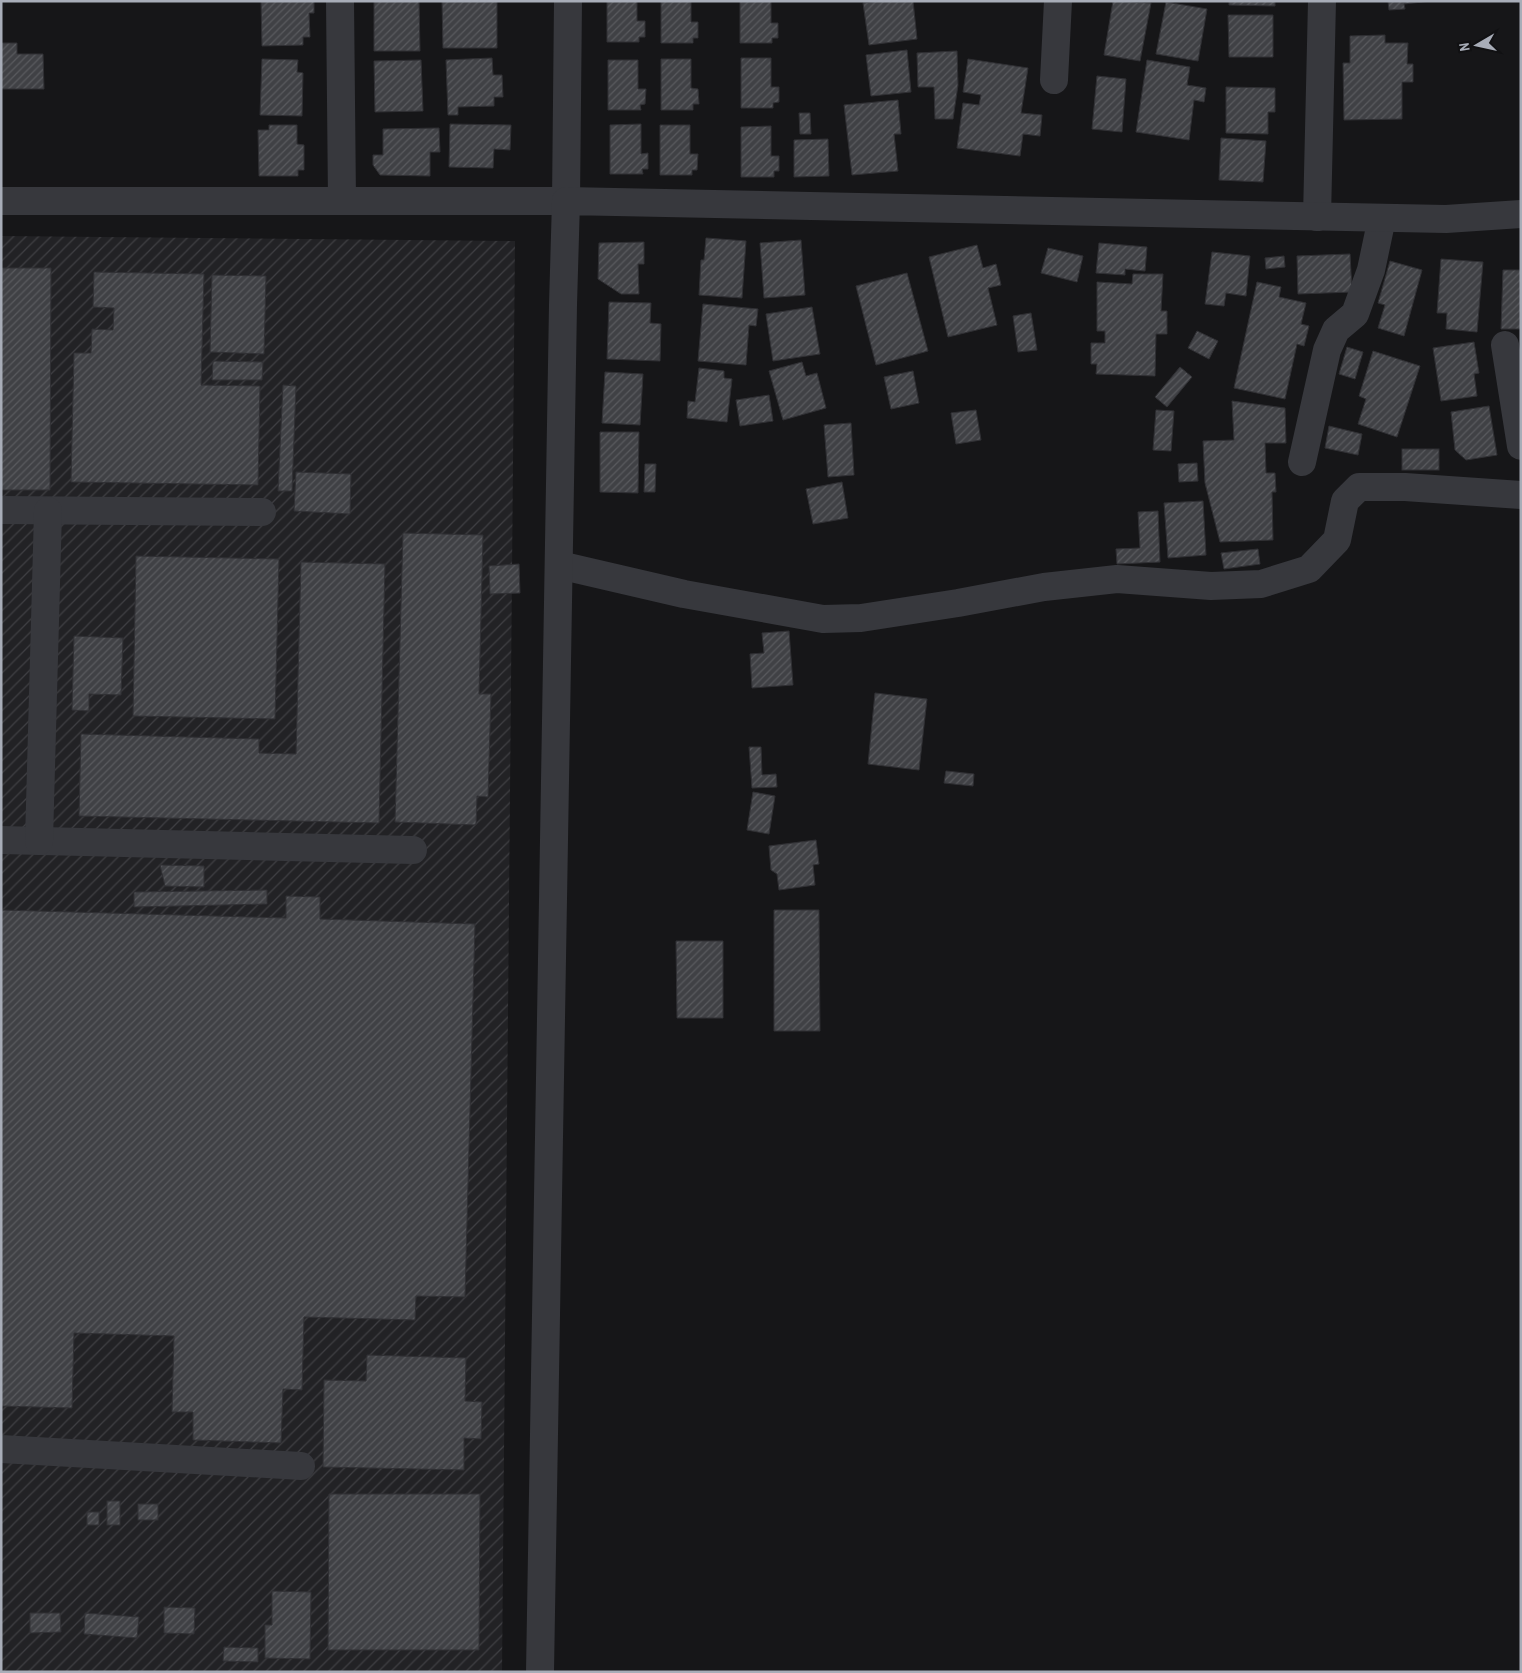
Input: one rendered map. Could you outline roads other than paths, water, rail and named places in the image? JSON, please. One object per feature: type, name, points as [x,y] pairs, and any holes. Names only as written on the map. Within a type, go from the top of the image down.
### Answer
[{"type":"street","points":[[340,1],[342,201]]},
{"type":"street","points":[[540,1672],[568,1]]},
{"type":"street","points":[[1054,80],[1058,1]]},
{"type":"street","points":[[1317,217],[1322,1]]},
{"type":"street","points":[[1,201],[566,201],[1446,220],[1521,214]]},
{"type":"street","points":[[1302,462],[1328,350],[1336,330],[1355,314],[1371,270],[1382,218]]},
{"type":"street","points":[[1505,345],[1521,446]]},
{"type":"street","points":[[559,565],[684,594],[823,619],[861,618],[958,603],[1044,586],[1117,579],[1211,586],[1261,584],[1308,569],[1337,540],[1345,501],[1359,487],[1405,487],[1521,495]]},
{"type":"street","points":[[1,510],[262,512]]},
{"type":"street","points":[[39,841],[48,511]]},
{"type":"street","points":[[1,840],[412,850]]},
{"type":"street","points":[[1,1449],[301,1466]]}]
